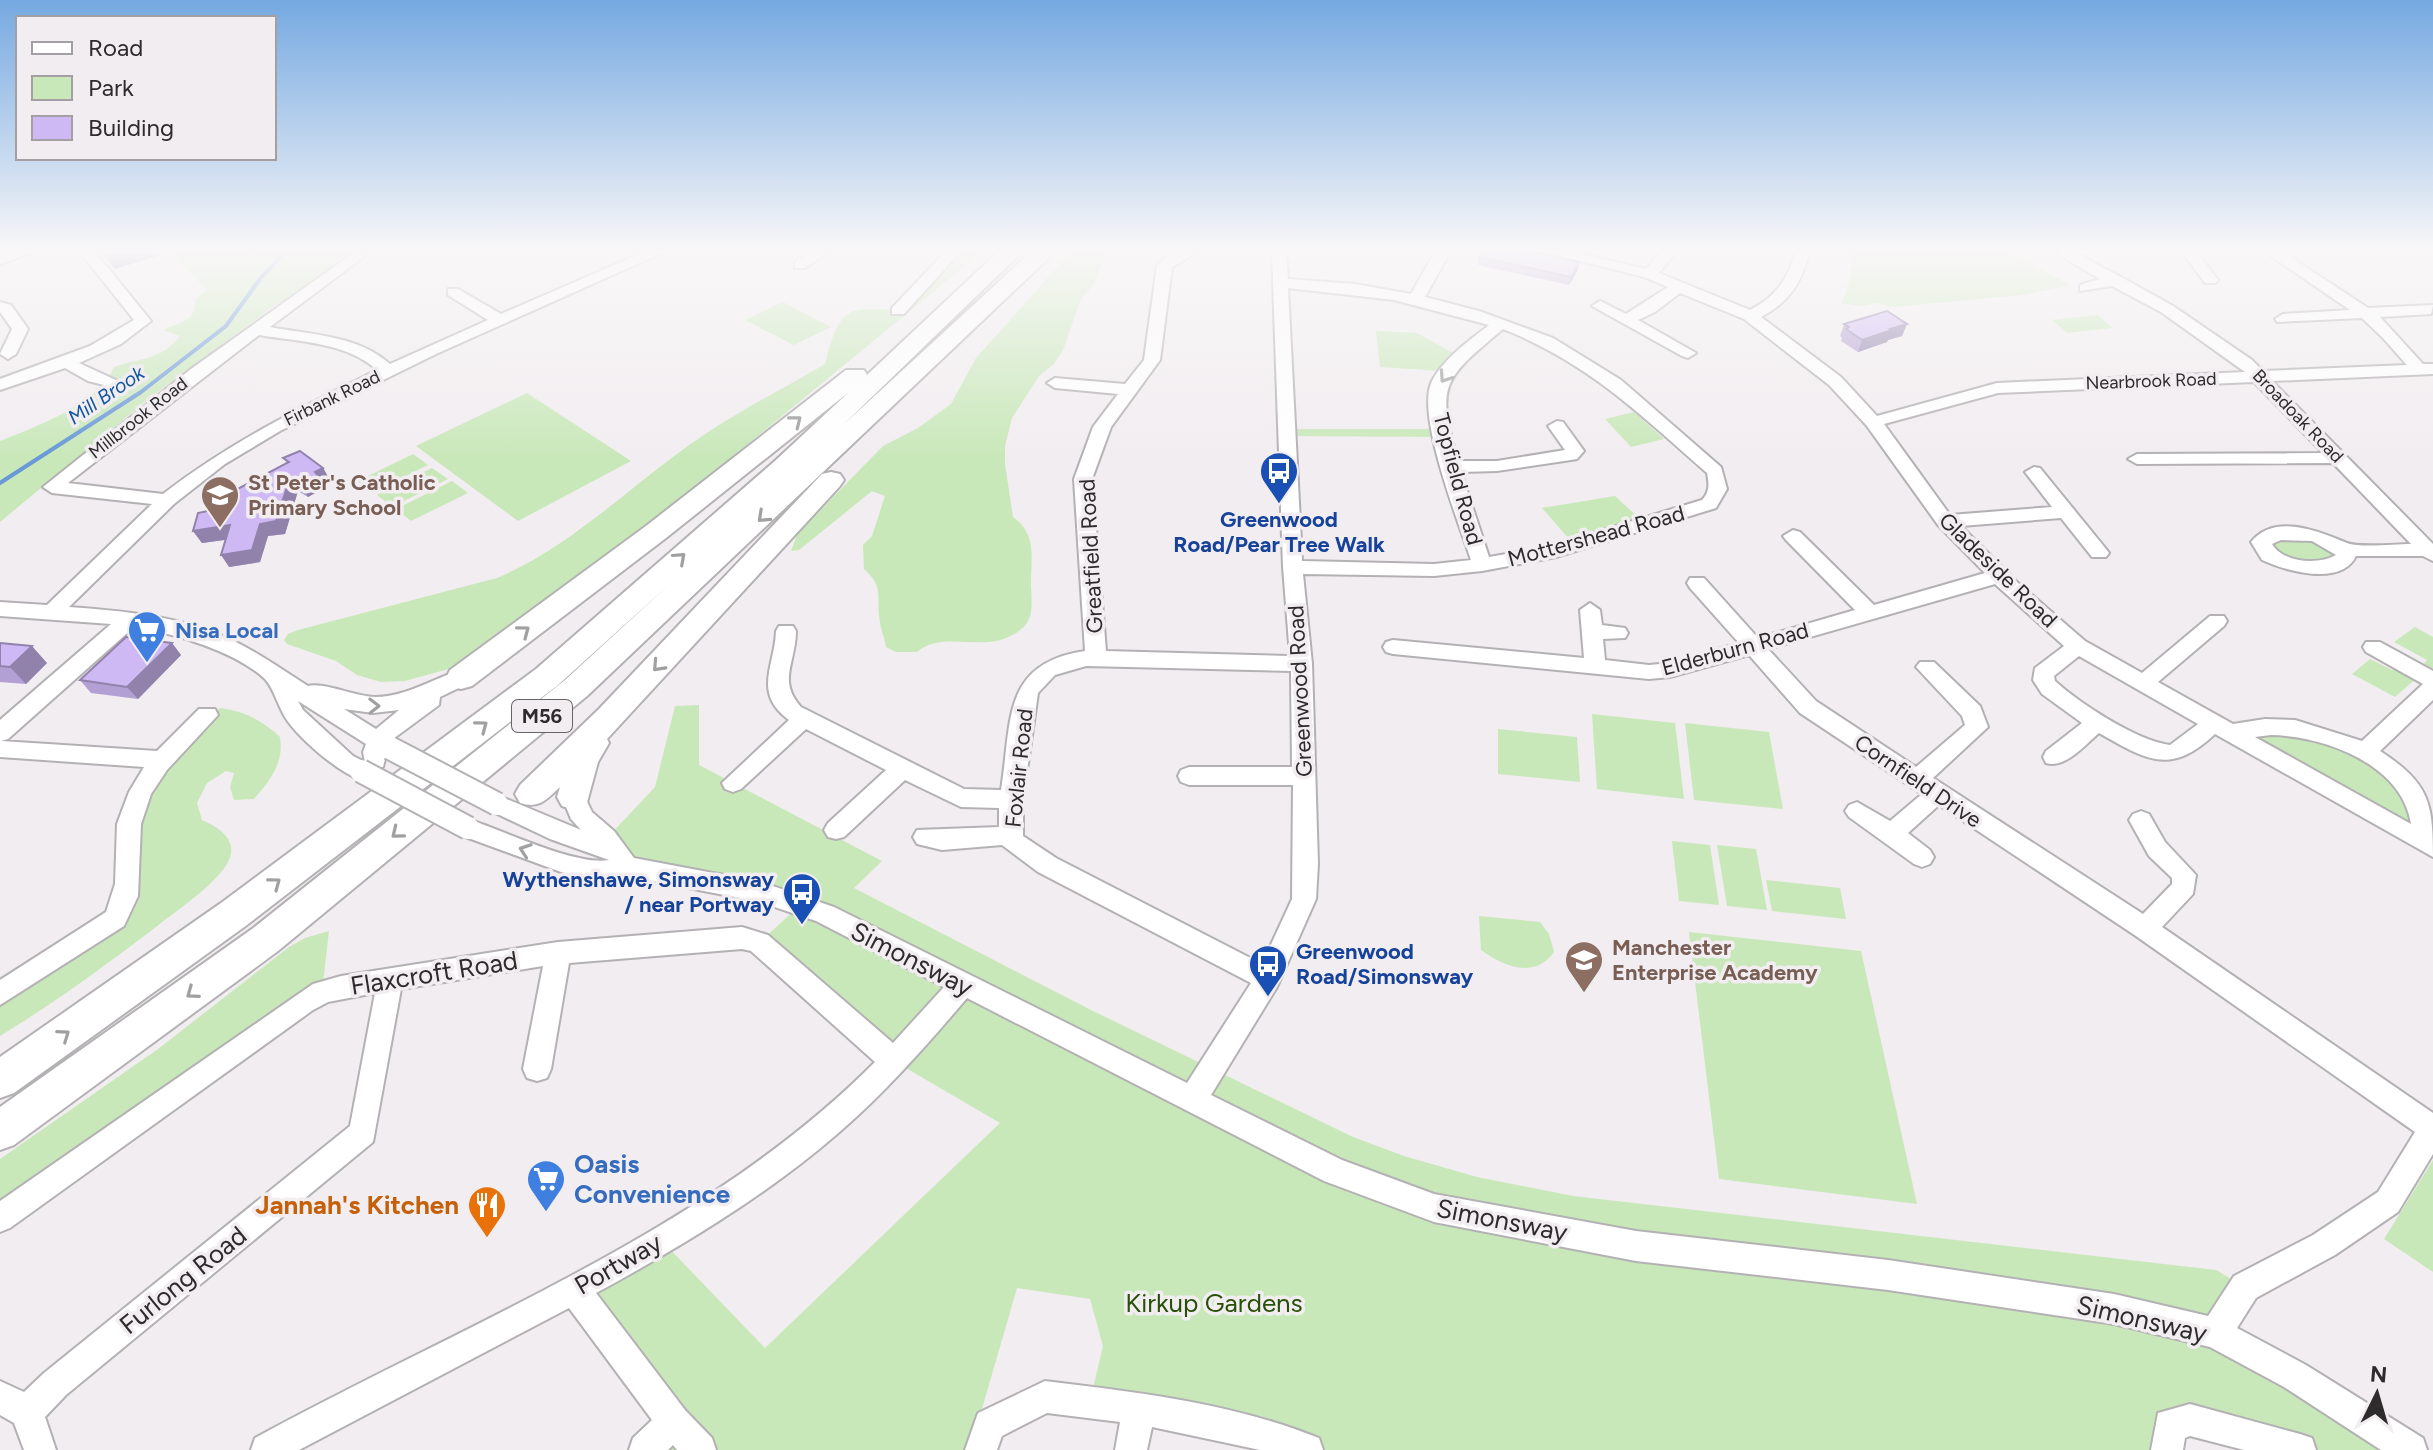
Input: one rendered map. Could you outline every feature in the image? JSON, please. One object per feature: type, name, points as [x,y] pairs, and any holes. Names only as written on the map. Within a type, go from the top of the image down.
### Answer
[{"type":"highway","points":[[461,678],[939,320]]},
{"type":"highway","name":"M56","points":[[0,1080],[234,914],[547,677],[951,320]]},
{"type":"highway","name":"M56","points":[[0,1131],[265,940],[576,688],[958,320]]},
{"type":"highway","name":"M56","points":[[514,803],[610,717],[967,320]]},
{"type":"highway","name":"M56","points":[[574,797],[582,762],[610,717]]},
{"type":"street","points":[[13,320],[20,329],[4,372],[65,362],[121,336],[142,320]]},
{"type":"street","name":"Millbrook Road","points":[[167,500],[52,487],[270,320]]},
{"type":"street","name":"Firbank Road","points":[[51,613],[167,500],[219,460],[274,427],[387,370],[505,320]]},
{"type":"street","name":"Greatfield Road","points":[[1096,658],[1083,479],[1102,427],[1152,360],[1158,320]]},
{"type":"street","name":"Greenwood Road","points":[[1192,1100],[1268,979],[1304,899],[1301,664],[1293,567],[1282,320]]},
{"type":"street","name":"Mottershead Road","points":[[1293,567],[1434,570],[1482,565],[1549,553],[1685,513],[1709,504],[1716,497],[1719,487],[1715,471],[1602,374],[1543,339],[1488,320]]},
{"type":"street","points":[[1626,320],[1686,347]]},
{"type":"street","name":"Gladeside Road","points":[[1755,320],[1835,381],[1873,422],[1945,521],[1999,576],[2078,646],[2428,845]]},
{"type":"street","name":"Broadoak Road","points":[[2183,320],[2262,378],[2430,552]]},
{"type":"street","points":[[2373,320],[2428,370]]},
{"type":"street","name":"Topfield Road","points":[[1482,565],[1437,420],[1437,389],[1454,363],[1501,323]]},
{"type":"street","points":[[256,330],[352,346],[368,353],[387,370]]},
{"type":"street","points":[[65,362],[112,382]]},
{"type":"street","name":"Nearbrook Road","points":[[1873,422],[1997,388],[2428,370]]},
{"type":"street","points":[[1055,383],[1131,390]]},
{"type":"street","points":[[1452,467],[1497,466],[1571,455],[1575,451],[1557,426]]},
{"type":"street","points":[[2137,459],[2339,458]]},
{"type":"street","points":[[2034,472],[2099,553]]},
{"type":"street","points":[[1945,521],[2066,512]]},
{"type":"street","points":[[1793,536],[1819,551],[1869,612]]},
{"type":"street","points":[[2344,550],[2430,552]]},
{"type":"street","name":"Elderburn Road","points":[[1393,647],[1417,659],[1649,672],[1670,670],[1999,576]]},
{"type":"street","name":"Cornfield Drive","points":[[1697,583],[1726,601],[1753,644],[1808,707],[2145,929],[2433,1128]]},
{"type":"street","name":"Simonsway","points":[[0,609],[172,626],[203,635],[273,675],[376,755],[408,796],[528,852],[601,871],[622,858]]},
{"type":"street","points":[[1595,667],[1591,620],[1618,633]]},
{"type":"street","points":[[0,733],[128,621]]},
{"type":"street","points":[[2143,683],[2217,621]]},
{"type":"street","points":[[786,631],[787,645],[777,666],[781,702],[804,719],[961,798],[1011,799]]},
{"type":"street","points":[[2078,646],[2043,673],[2049,689],[2144,748],[2166,753],[2184,748],[2220,728],[2276,727],[2326,735],[2366,751],[2413,793],[2428,845]]},
{"type":"street","points":[[2373,647],[2433,680]]},
{"type":"street","name":"Foxlair Road","points":[[1268,979],[1047,865],[1011,840],[1011,799],[1027,692],[1034,678],[1051,666],[1096,658],[1301,664]]},
{"type":"street","points":[[273,675],[352,705],[367,707],[411,701],[461,678]]},
{"type":"street","name":"Simonsway","points":[[273,675],[295,715],[345,762],[376,755],[514,803],[558,832],[622,858],[747,889],[825,914],[1334,1171],[1434,1208],[1636,1246],[1888,1275],[2114,1309],[2215,1333],[2295,1376],[2411,1450]]},
{"type":"street","points":[[1915,780],[1977,727],[1972,712],[1943,676]]},
{"type":"street","points":[[376,755],[461,678]]},
{"type":"street","points":[[2366,751],[2433,687]]},
{"type":"street","points":[[0,994],[115,919],[126,903],[129,825],[137,800],[160,760],[207,715]]},
{"type":"street","points":[[733,783],[804,719]]},
{"type":"street","points":[[2054,757],[2099,721]]},
{"type":"street","points":[[0,749],[160,760]]},
{"type":"street","points":[[836,830],[902,769]]},
{"type":"street","points":[[1189,776],[1304,776]]},
{"type":"street","points":[[1891,834],[1937,794]]},
{"type":"street","points":[[574,797],[575,807],[585,822],[607,838],[622,858]]},
{"type":"street","points":[[478,831],[514,803]]},
{"type":"street","points":[[1857,811],[1922,857]]},
{"type":"street","points":[[2141,820],[2146,835],[2184,875],[2184,887],[2145,929]]},
{"type":"street","points":[[925,837],[942,841],[1011,835]]},
{"type":"street","name":"Flaxcroft Road","points":[[0,1218],[304,1002],[322,992],[390,979],[558,953],[742,938],[759,943],[894,1061]]},
{"type":"street","points":[[537,1069],[558,953]]},
{"type":"street","name":"Furlong Road","points":[[40,1450],[13,1405],[55,1384],[363,1133],[390,979]]},
{"type":"street","name":"Portway","points":[[267,1450],[340,1408],[575,1290],[641,1253],[738,1191],[832,1122],[894,1061],[962,985]]},
{"type":"street","points":[[2215,1333],[2245,1287],[2324,1245],[2388,1202],[2433,1128]]},
{"type":"street","points":[[575,1290],[673,1422],[700,1450]]},
{"type":"street","points":[[981,1450],[990,1425],[1045,1397],[1139,1408],[1269,1443],[1307,1450]]},
{"type":"street","points":[[1131,1450],[1139,1408]]},
{"type":"street","points":[[2167,1450],[2170,1425],[2190,1420],[2300,1450]]},
{"type":"street","points":[[645,1450],[673,1422]]},
{"type":"green space","points":[[186,320],[255,320],[147,400],[0,522],[0,441],[81,403],[106,380],[114,367],[166,350],[180,336],[163,330]]},
{"type":"green space","points":[[745,320],[817,320],[831,327],[794,345]]},
{"type":"green space","points":[[899,320],[665,512],[456,667],[405,681],[381,682],[357,675],[336,661],[287,644],[284,640],[288,634],[298,630],[497,578],[524,565],[576,532],[713,429],[825,364],[841,321]]},
{"type":"green space","points":[[1010,320],[1074,320],[1063,350],[1054,364],[1039,376],[1012,418],[1005,446],[1013,517],[1025,530],[1031,544],[1032,604],[1029,620],[1017,632],[995,641],[937,643],[917,652],[896,652],[886,647],[877,588],[864,569],[863,545],[872,536],[885,496],[872,491],[799,550],[791,551],[798,533],[883,446],[918,428],[951,404],[976,358]]},
{"type":"green space","points":[[2052,320],[2103,320],[2113,328],[2067,333]]},
{"type":"green space","points":[[1376,331],[1417,333],[1455,354],[1440,371],[1380,367]]},
{"type":"green space","points":[[527,393],[631,461],[518,521],[416,446]]},
{"type":"green space","points":[[1634,412],[1664,439],[1631,447],[1605,419]]},
{"type":"green space","points":[[1292,429],[1435,429],[1436,437],[1292,436]]},
{"type":"green space","points":[[413,454],[428,465],[372,493],[358,481]]},
{"type":"green space","points":[[432,468],[448,479],[392,507],[377,495]]},
{"type":"green space","points":[[452,481],[468,493],[411,521],[396,509]]},
{"type":"green space","points":[[1615,496],[1641,520],[1571,541],[1542,508]]},
{"type":"green space","points":[[2277,537],[2316,538],[2340,552],[2316,560],[2290,557],[2274,552],[2271,541]]},
{"type":"green space","points":[[2415,627],[2433,637],[2433,668],[2423,665],[2427,660],[2394,642]]},
{"type":"green space","points":[[2370,659],[2392,670],[2400,666],[2419,676],[2395,697],[2352,674]]},
{"type":"green space","name":"Kirkup Gardens","points":[[699,705],[699,765],[882,861],[854,888],[1091,1010],[1353,1137],[1404,1156],[1477,1177],[1573,1196],[2216,1270],[2245,1287],[2215,1333],[2411,1450],[2300,1450],[2190,1420],[2167,1450],[1307,1450],[1090,1401],[1103,1346],[1090,1299],[1017,1288],[970,1450],[645,1450],[673,1421],[575,1290],[661,1240],[765,1348],[1000,1123],[894,1061],[759,943],[799,906],[627,866],[607,838],[655,787],[675,706]]},
{"type":"green space","points":[[221,708],[245,714],[260,722],[280,737],[281,746],[275,770],[254,799],[234,800],[230,787],[234,773],[226,771],[207,783],[197,803],[202,820],[220,830],[229,840],[231,853],[224,868],[198,894],[122,953],[0,1036],[0,994],[115,920],[137,800],[207,715]]},
{"type":"green space","points":[[1592,714],[1675,723],[1684,799],[1597,789]]},
{"type":"green space","points":[[1685,723],[1769,732],[1783,809],[1694,800]]},
{"type":"green space","points":[[1498,729],[1577,737],[1580,782],[1498,774]]},
{"type":"green space","points":[[2301,730],[2389,770],[2424,842],[2228,733]]},
{"type":"green space","points":[[1672,841],[1710,845],[1719,905],[1679,901]]},
{"type":"green space","points":[[1717,845],[1756,849],[1767,910],[1727,906]]},
{"type":"green space","points":[[1766,880],[1840,888],[1846,919],[1772,911]]},
{"type":"green space","points":[[1479,916],[1540,922],[1549,934],[1554,952],[1546,960],[1529,968],[1499,961],[1481,950]]},
{"type":"green space","points":[[329,931],[322,992],[0,1218],[0,1159],[158,1049],[289,947],[305,938]]},
{"type":"green space","points":[[1689,932],[1861,951],[1917,1204],[1719,1179]]},
{"type":"green space","points":[[2433,1160],[2433,1272],[2384,1239]]},
{"type":"building","points":[[1858,320],[1900,320],[1907,324],[1862,340],[1846,329],[1849,327],[1844,324]]},
{"type":"building","points":[[300,451],[323,468],[315,472],[318,475],[300,484],[290,478],[276,521],[260,524],[252,550],[221,555],[230,525],[193,531],[198,513],[222,508],[226,495],[289,462],[283,458]]},
{"type":"building","points":[[126,637],[172,643],[127,687],[80,680]]},
{"type":"building","points":[[0,643],[32,646],[10,667],[0,666]]},
{"type":"waterway","name":"Mill Brook","points":[[0,483],[141,392],[231,320]]},
{"type":"place","name":"Greenwood Road/Pear Tree Walk","points":[[1279,505]]},
{"type":"place","name":"St Peter's Catholic Primary School","points":[[220,529]]},
{"type":"place","name":"Nisa Local","points":[[147,664]]},
{"type":"place","name":"Wythenshawe, Simonsway / near Portway","points":[[802,926]]},
{"type":"place","name":"Manchester Enterprise Academy","points":[[1584,994]]},
{"type":"place","name":"Greenwood Road/Simonsway","points":[[1268,998]]},
{"type":"place","name":"Oasis Convenience","points":[[546,1213]]},
{"type":"place","name":"Jannah's Kitchen","points":[[487,1239]]}]
